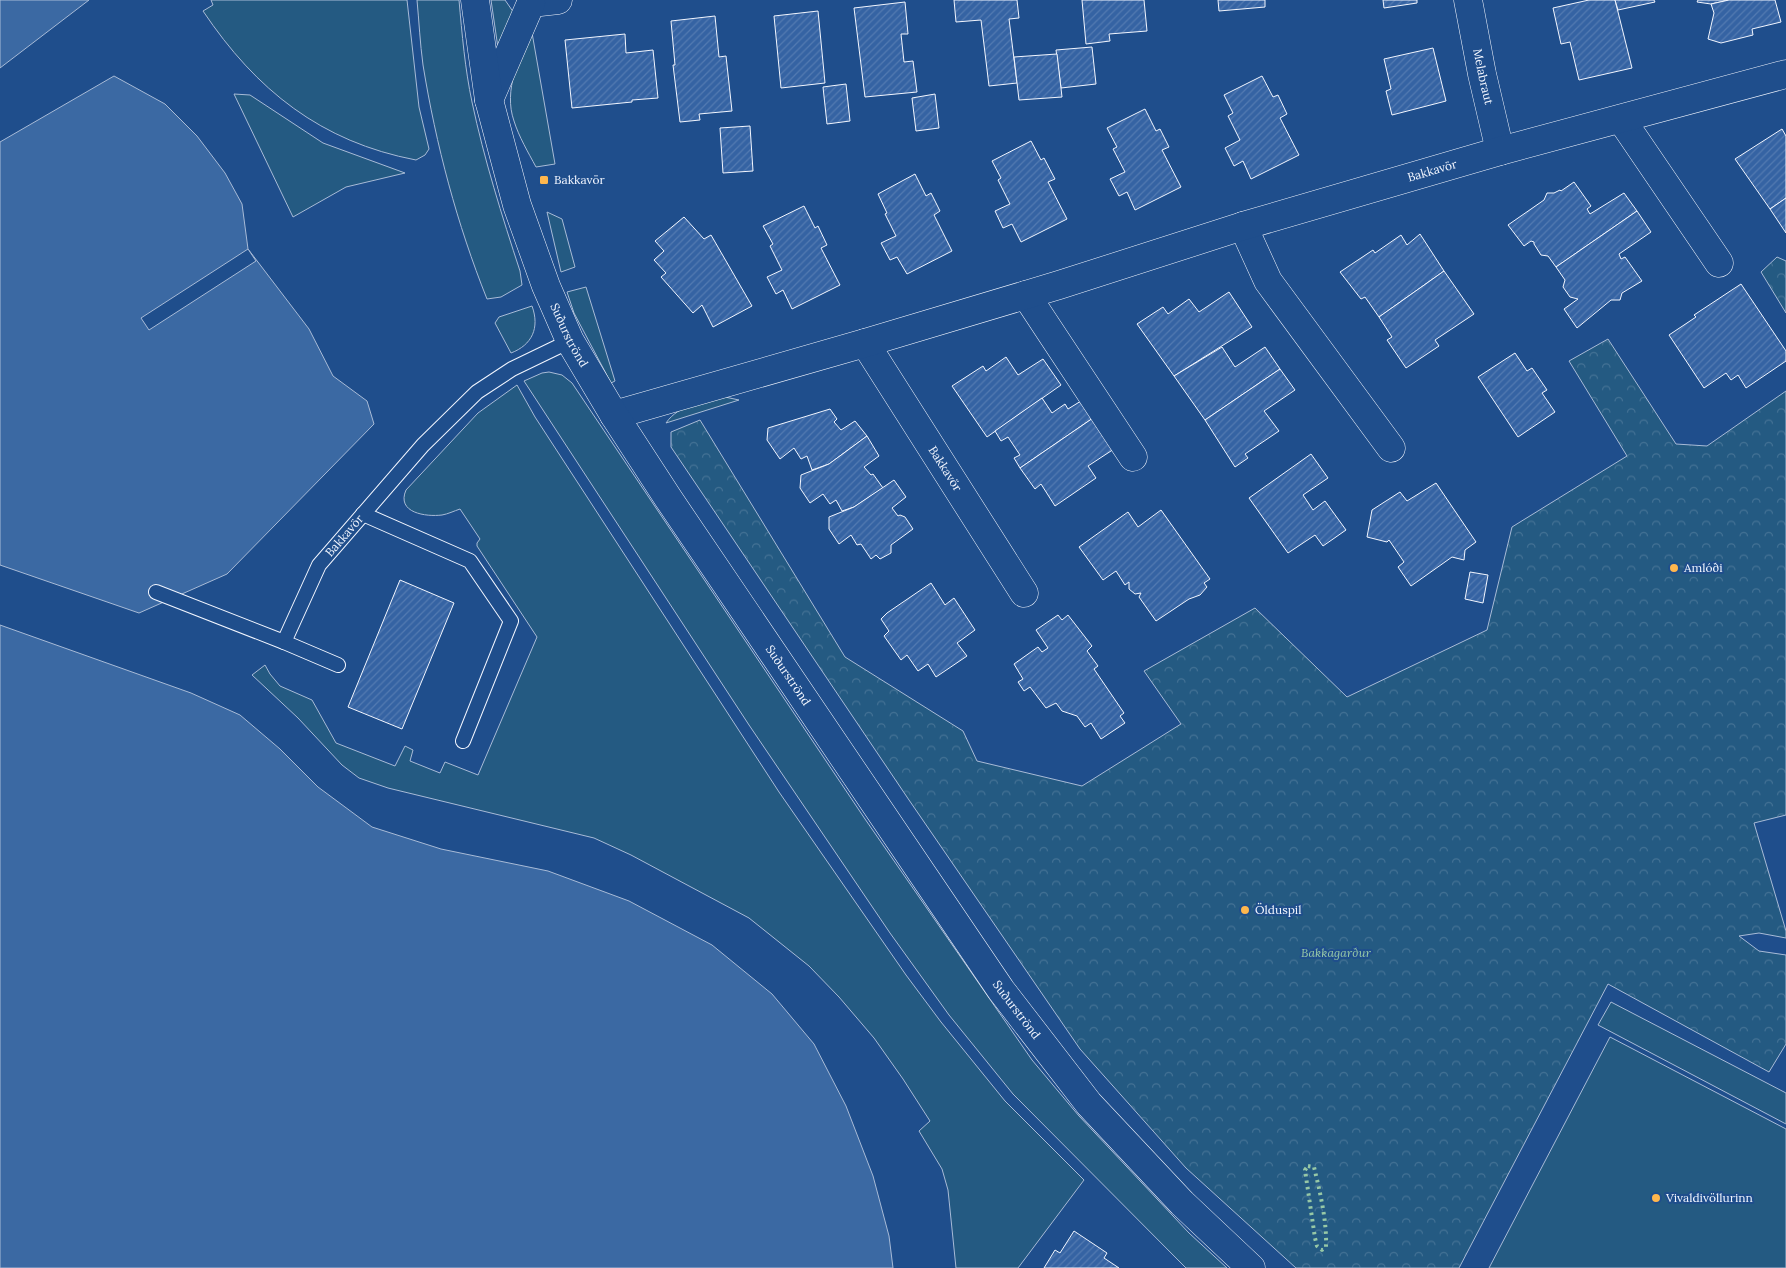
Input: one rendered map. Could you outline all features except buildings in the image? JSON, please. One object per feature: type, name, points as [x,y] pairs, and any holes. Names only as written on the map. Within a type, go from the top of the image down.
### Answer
[{"type":"street","name":"Suðurströnd","points":[[475,0],[489,100],[518,205],[543,278],[570,342],[614,415],[668,498],[1001,990],[1089,1104],[1182,1203],[1250,1268]]},
{"type":"street","points":[[489,100],[529,2],[558,0]]},
{"type":"street","name":"Melabraut","points":[[1468,0],[1482,74],[1500,151]]},
{"type":"street","name":"Bakkavör","points":[[614,415],[865,343],[1243,226],[1500,151],[1786,74]]},
{"type":"street","points":[[1621,119],[1719,263]]},
{"type":"street","points":[[1243,226],[1268,281],[1391,448]]},
{"type":"street","points":[[1026,294],[1134,457]]},
{"type":"street","name":"Bakkavör","points":[[865,343],[1024,594]]},
{"type":"lane","name":"Bakkavör","points":[[284,642],[319,565],[423,445],[477,392],[512,369],[570,342]]},
{"type":"lane","points":[[363,514],[470,561],[511,621],[463,741]]},
{"type":"lane","points":[[156,592],[338,665]]},
{"type":"green space","points":[[211,0],[407,0],[419,107],[429,149],[425,155],[416,160],[382,152],[350,140],[321,126],[294,108],[245,65],[223,39],[203,11],[213,5]]},
{"type":"green space","points":[[417,0],[459,0],[472,102],[488,166],[520,271],[522,285],[501,297],[487,299],[457,213],[428,95],[420,40]]},
{"type":"green space","points":[[491,0],[505,0],[514,13],[498,48]]},
{"type":"green space","points":[[531,27],[555,164],[536,167],[516,127],[510,97],[514,73]]},
{"type":"green space","points":[[234,94],[250,95],[323,143],[405,173],[346,187],[293,217]]},
{"type":"green space","points":[[547,212],[562,219],[575,267],[561,272]]},
{"type":"green space","points":[[1777,257],[1786,261],[1786,313],[1761,272]]},
{"type":"green space","points":[[586,287],[615,381],[611,383],[574,313],[567,292]]},
{"type":"green space","points":[[532,306],[535,322],[532,335],[524,345],[511,353],[495,323],[499,317]]},
{"type":"green space","name":"Bakkagarður","points":[[1608,339],[1676,444],[1707,446],[1786,391],[1786,815],[1754,823],[1786,931],[1786,938],[1759,933],[1739,936],[1759,951],[1786,955],[1786,1044],[1769,1072],[1608,984],[1459,1268],[1296,1268],[1186,1168],[1080,1049],[909,800],[671,447],[671,432],[700,420],[845,657],[963,731],[977,761],[1082,786],[1181,724],[1144,671],[1255,608],[1347,697],[1487,630],[1512,527],[1627,456],[1569,361]]},
{"type":"green space","points":[[549,372],[562,375],[572,383],[865,819],[1032,1060],[1079,1116],[1189,1233],[1227,1268],[1186,1268],[1013,1094],[949,1015],[890,933],[749,725],[524,381]]},
{"type":"green space","points":[[517,385],[535,417],[779,792],[906,975],[941,1022],[1005,1101],[1084,1180],[1018,1268],[956,1268],[948,1190],[942,1169],[919,1131],[930,1121],[874,1038],[839,997],[809,966],[749,918],[631,855],[594,838],[388,788],[359,778],[342,765],[298,718],[252,675],[265,665],[280,686],[312,700],[336,743],[395,766],[405,746],[413,750],[410,761],[440,773],[445,762],[478,775],[537,637],[477,546],[480,539],[460,509],[442,515],[421,514],[409,509],[405,504],[404,498],[406,490],[478,413]]},
{"type":"green space","points":[[725,397],[739,400],[666,423],[671,417],[685,408],[701,402]]},
{"type":"green space","points":[[1611,1002],[1786,1093],[1786,1124],[1598,1025]]},
{"type":"green space","name":"Vivaldivöllurinn","points":[[1610,1037],[1786,1129],[1786,1268],[1489,1268]]},
{"type":"shaded area","points":[[0,0],[89,0],[0,68]]},
{"type":"shaded area","points":[[114,76],[165,104],[197,136],[225,173],[242,204],[248,249],[309,329],[333,376],[367,401],[374,424],[227,574],[139,613],[0,565],[0,142]]},
{"type":"shaded area","points":[[0,625],[191,693],[240,715],[280,749],[318,787],[372,827],[441,849],[548,871],[629,901],[712,945],[772,994],[814,1044],[846,1106],[873,1176],[889,1236],[893,1268],[0,1268]]},
{"type":"pier","points":[[248,249],[256,261],[149,330],[141,318]]},
{"type":"hedge","points":[[1308,1166],[1314,1167],[1323,1207],[1326,1247],[1322,1250],[1317,1246],[1315,1238],[1305,1170],[1308,1166]]},
{"type":"place","name":"Bakkavör","points":[[544,180]]},
{"type":"place","name":"Amlóði","points":[[1674,568]]},
{"type":"place","name":"Ölduspil","points":[[1245,910]]},
{"type":"place","name":"Vivaldivöllurinn","points":[[1656,1198]]}]
